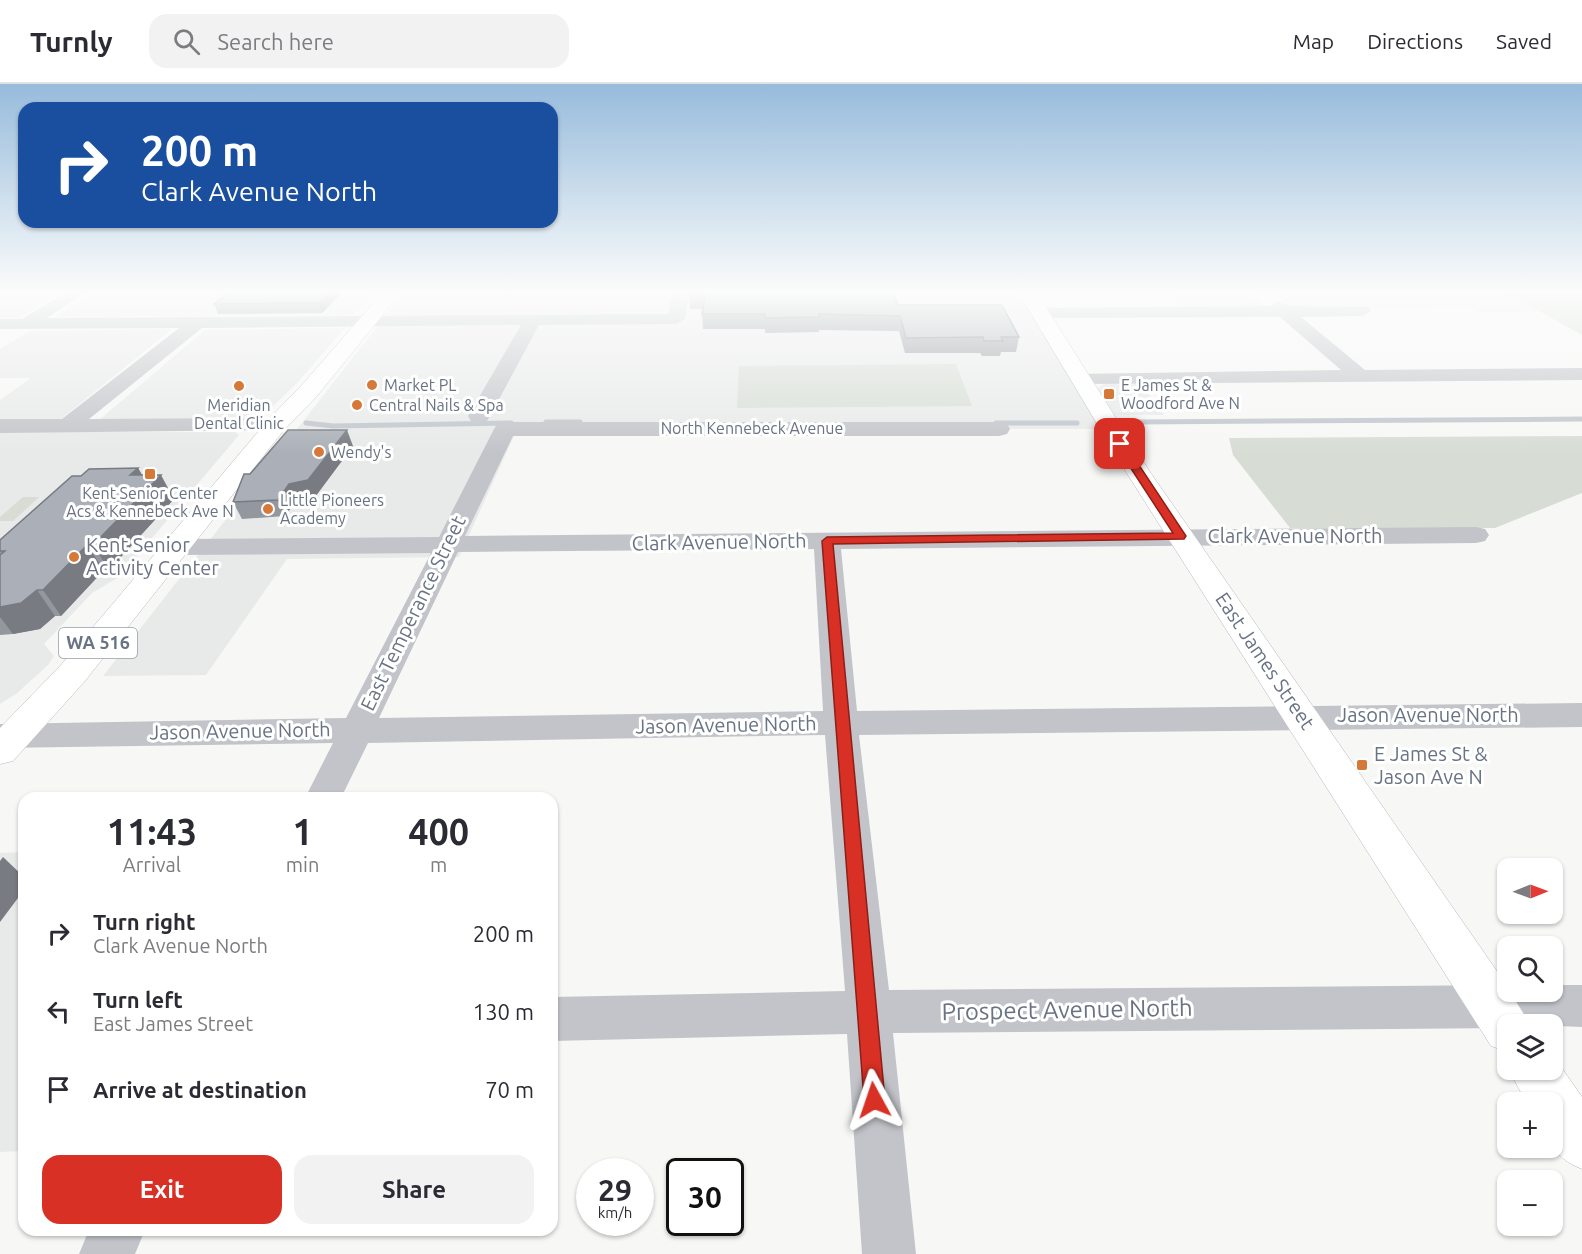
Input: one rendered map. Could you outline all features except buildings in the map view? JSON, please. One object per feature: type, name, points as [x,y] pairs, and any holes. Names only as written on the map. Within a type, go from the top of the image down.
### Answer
[{"type":"main road","name":"WA 516","points":[[5,741],[73,673],[276,425],[348,345]]},
{"type":"main road","name":"East James Street","points":[[1060,345],[1180,536],[1302,716],[1498,1014]]},
{"type":"main road","points":[[1541,1080],[1582,1143]]},
{"type":"street","points":[[67,426],[170,345]]},
{"type":"street","points":[[479,416],[519,345]]},
{"type":"street","points":[[1323,345],[1360,376]]},
{"type":"street","points":[[1081,378],[1582,374]]},
{"type":"street","points":[[0,426],[276,425]]},
{"type":"street","name":"North Kennebeck Avenue","points":[[505,429],[999,429]]},
{"type":"street","name":"East Temperance Street","points":[[326,792],[505,429]]},
{"type":"street","name":"Clark Avenue North","points":[[177,547],[1476,535]]},
{"type":"street","points":[[827,541],[841,723],[855,850],[866,1012],[889,1254]]},
{"type":"street","name":"Jason Avenue North","points":[[5,741],[356,728],[1302,716],[1582,715]]},
{"type":"street","name":"Prospect Avenue North","points":[[1522,1014],[1582,1006]]},
{"type":"street","name":"Prospect Avenue North","points":[[558,1019],[866,1012],[1497,1017]]},
{"type":"street","points":[[106,1254],[115,1236]]},
{"type":"shaded area","points":[[7,345],[153,345],[61,419],[0,419],[0,400],[31,378],[0,378],[0,349]]},
{"type":"shaded area","points":[[188,345],[331,345],[298,382],[266,413],[256,417],[98,421]]},
{"type":"shaded area","points":[[363,345],[1059,345],[1111,429],[658,428],[561,436],[514,436],[459,557],[287,559],[206,675],[103,676]]},
{"type":"shaded area","points":[[956,364],[972,406],[737,408],[739,366]]},
{"type":"shaded area","points":[[1106,382],[1140,382],[1164,415],[1112,415],[1096,390]]},
{"type":"shaded area","points":[[0,432],[235,432],[239,435],[119,577],[92,593],[44,644],[54,656],[48,665],[16,694],[0,704]]},
{"type":"shaded area","points":[[1582,436],[1582,493],[1495,528],[1290,528],[1233,455],[1229,438]]},
{"type":"shaded area","points":[[23,497],[39,497],[13,521],[0,521],[0,517]]},
{"type":"shaded area","points":[[18,852],[18,1151],[0,1152],[0,853]]},
{"type":"waterway","points":[[1135,422],[1582,419]]},
{"type":"waterway","points":[[546,422],[580,422]]},
{"type":"waterway","points":[[306,423],[333,426],[511,423]]},
{"type":"waterway","points":[[996,423],[1077,423]]},
{"type":"place","name":"Market PL","points":[[372,385]]},
{"type":"place","name":"Meridian Dental Clinic","points":[[239,386]]},
{"type":"place","name":"E James St & Woodford Ave N","points":[[1109,394]]},
{"type":"place","name":"Central Nails & Spa","points":[[357,405]]},
{"type":"place","name":"Wendy's","points":[[319,452]]},
{"type":"place","name":"Kent Senior Center Acs & Kennebeck Ave N","points":[[150,474]]},
{"type":"place","name":"Little Pioneers Academy","points":[[268,509]]},
{"type":"place","name":"Kent Senior Activity Center","points":[[74,557]]},
{"type":"place","name":"E James St & Jason Ave N","points":[[1362,765]]},
{"type":"route","points":[[874,1100],[855,850],[841,723],[827,541],[1180,536],[1120,444]]}]
